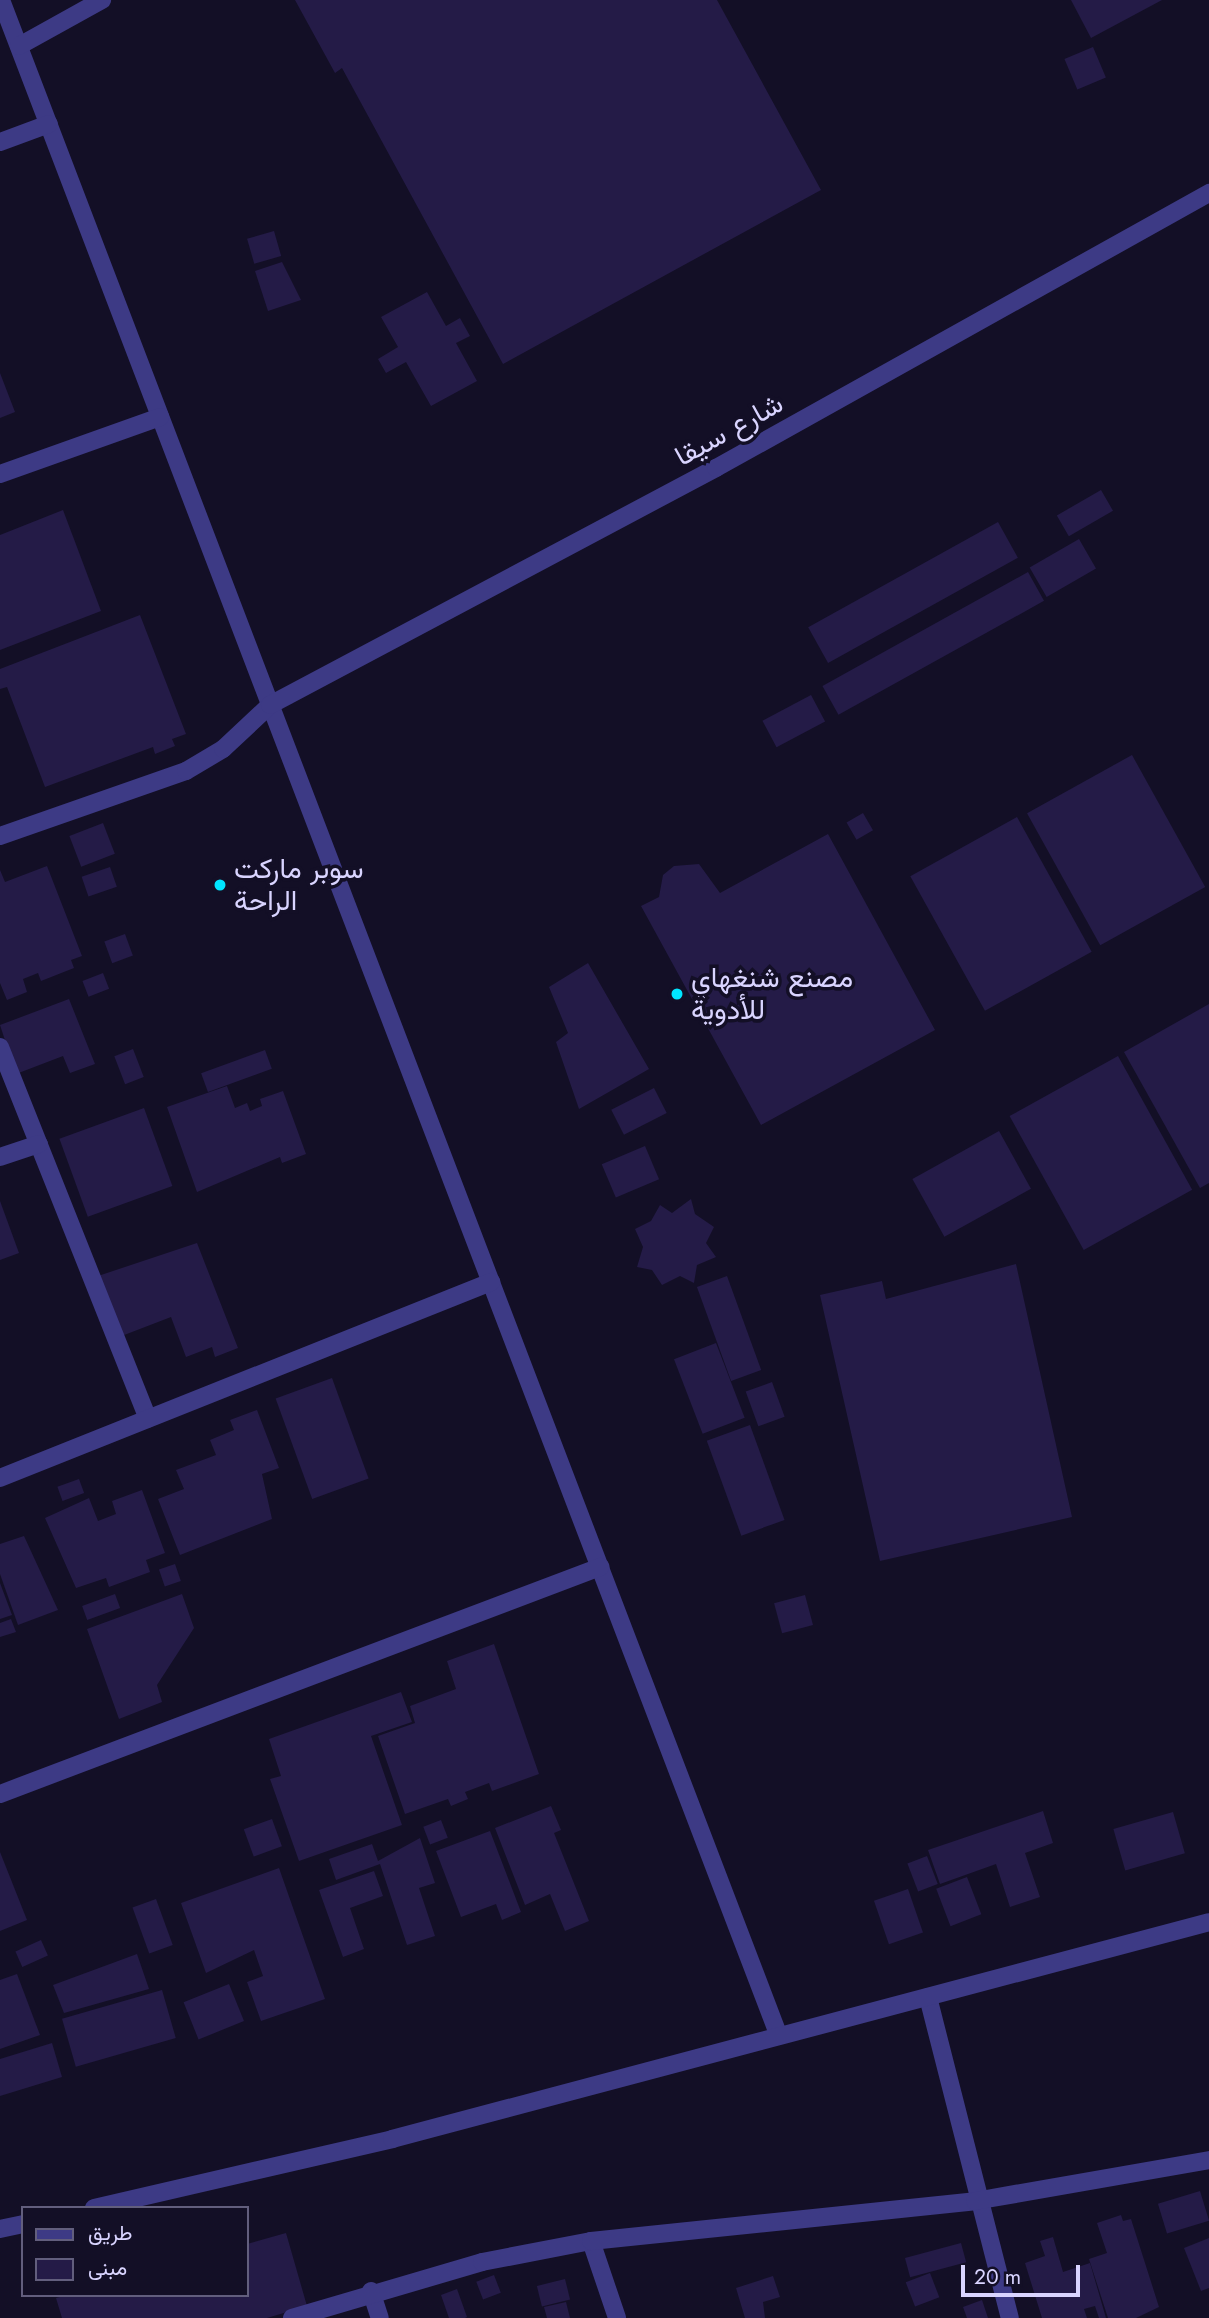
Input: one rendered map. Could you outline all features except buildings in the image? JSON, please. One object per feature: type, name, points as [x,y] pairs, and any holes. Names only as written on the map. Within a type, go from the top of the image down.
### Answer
[{"type":"street","points":[[1,0],[778,2034]]},
{"type":"street","points":[[19,46],[102,0]]},
{"type":"street","points":[[0,142],[49,124]]},
{"type":"street","name":"شارع سيقا","points":[[0,835],[186,771],[223,749],[270,705],[716,468],[1209,193]]},
{"type":"street","points":[[0,474],[160,417]]},
{"type":"street","points":[[0,1047],[148,1419]]},
{"type":"street","points":[[0,1157],[38,1144]]},
{"type":"street","points":[[0,1478],[491,1282]]},
{"type":"street","points":[[0,1794],[600,1567]]},
{"type":"street","points":[[103,2206],[393,2139],[778,2034],[1209,1922]]},
{"type":"street","points":[[928,1997],[975,2201],[1010,2318]]},
{"type":"street","points":[[292,2318],[371,2291],[591,2241],[975,2201],[1209,2160]]},
{"type":"street","points":[[0,2230],[21,2225]]},
{"type":"street","points":[[591,2241],[617,2318]]},
{"type":"street","points":[[371,2291],[380,2318]]},
{"type":"place","name":"سوبر ماركت الراحة","points":[[220,885]]},
{"type":"place","name":"مصنع شنغهاي للأدوية","points":[[677,994]]}]
